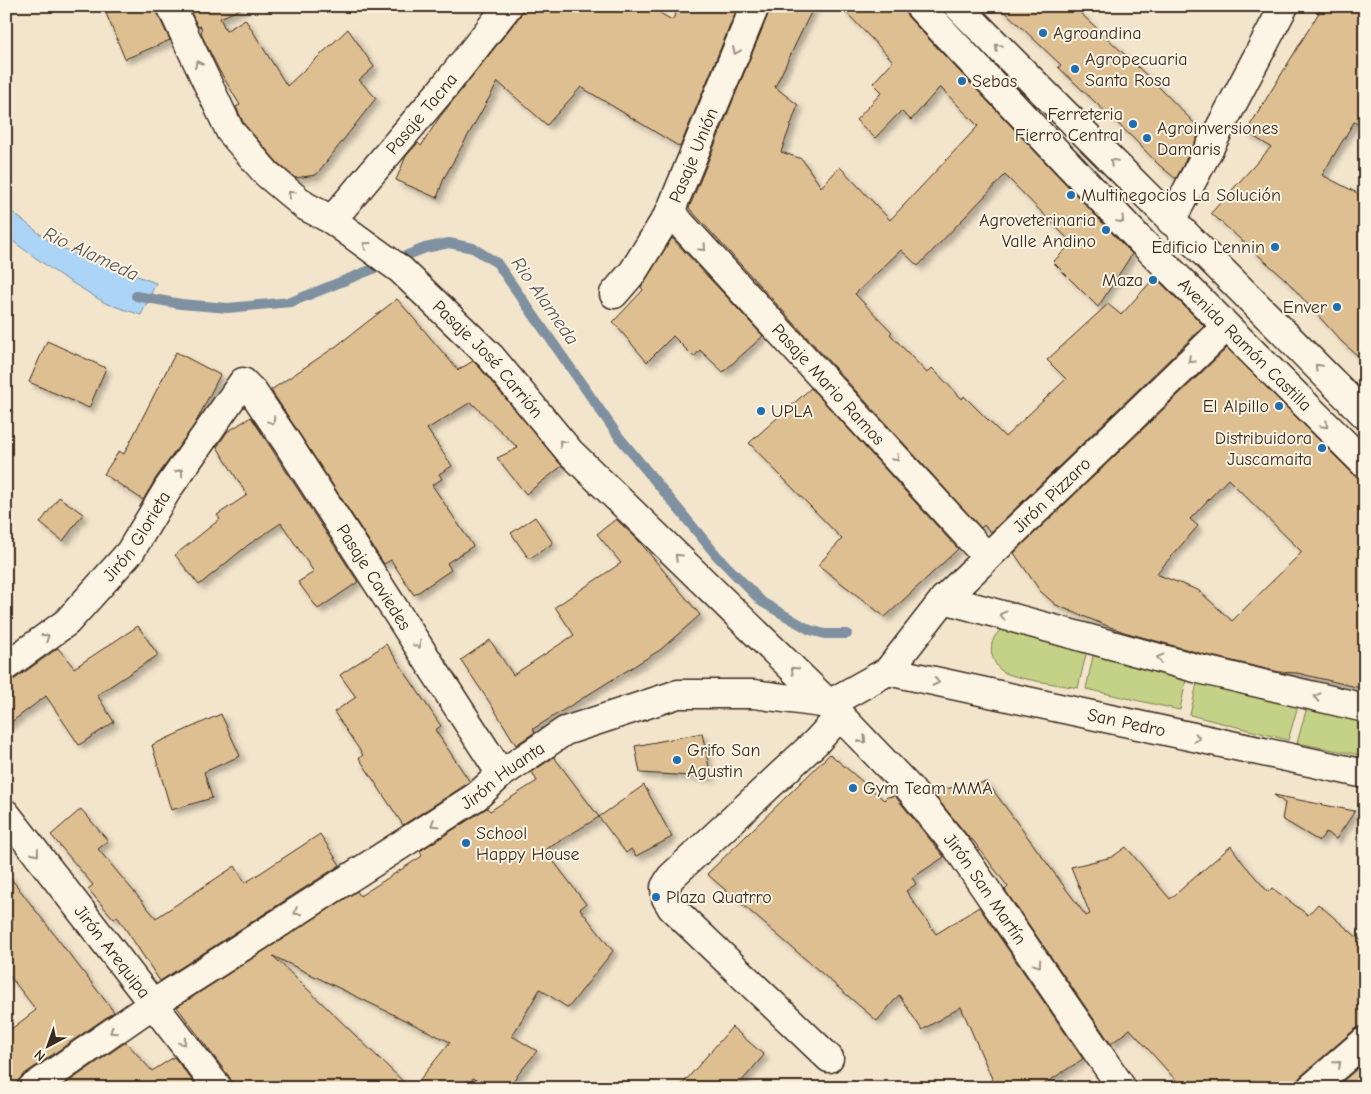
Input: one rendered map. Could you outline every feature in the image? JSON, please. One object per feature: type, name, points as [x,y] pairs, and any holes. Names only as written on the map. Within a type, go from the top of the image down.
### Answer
[{"type":"street","name":"Pasaje José Carrión","points":[[171,6],[230,130],[266,174],[305,206],[332,220],[400,270],[491,357],[569,451],[835,710]]},
{"type":"street","name":"Pasaje Tacna","points":[[332,220],[508,6]]},
{"type":"street","name":"Pasaje Unión","points":[[614,294],[633,272],[670,212],[755,6]]},
{"type":"street","name":"Avenida Ramón Castilla","points":[[919,6],[1139,239],[1365,464]]},
{"type":"street","name":"Avenida Ramón Castilla","points":[[958,6],[1171,221],[1223,269],[1365,415]]},
{"type":"street","points":[[1171,221],[1284,6]]},
{"type":"street","name":"Pasaje Mario Ramos","points":[[670,212],[987,556]]},
{"type":"street","name":"Jirón Pizzaro","points":[[888,672],[944,599],[1226,327]]},
{"type":"street","name":"Jirón Glorieta","points":[[6,666],[67,622],[130,552],[169,487],[243,382]]},
{"type":"street","name":"Pasaje Caviedes","points":[[243,382],[253,392],[291,449],[501,774]]},
{"type":"street","points":[[944,599],[1199,669],[1365,708]]},
{"type":"street","points":[[830,1058],[672,908],[666,898],[664,887],[671,877],[816,742],[835,710],[888,672]]},
{"type":"street","name":"San Pedro","points":[[888,672],[1365,774]]},
{"type":"street","name":"Jirón Huanta","points":[[32,1088],[154,1004],[477,796],[501,774],[565,731],[678,694],[754,694],[835,710]]},
{"type":"street","name":"Jirón San Martín","points":[[835,710],[910,788],[960,850],[1122,1088]]},
{"type":"street","name":"Jirón Arequipa","points":[[6,814],[218,1088]]},
{"type":"street","points":[[1311,1088],[1365,1040]]},
{"type":"green space","points":[[1006,625],[1087,650],[1078,688],[1016,677],[1000,669],[991,650],[992,641],[996,634]]},
{"type":"green space","points":[[1094,651],[1186,680],[1180,710],[1086,689]]},
{"type":"green space","points":[[1197,683],[1298,706],[1288,740],[1190,715]]},
{"type":"green space","points":[[1307,707],[1365,721],[1365,756],[1297,743]]},
{"type":"water","points":[[6,207],[54,245],[156,283],[141,315],[105,303],[58,274],[6,237]]},
{"type":"building","points":[[103,6],[156,6],[157,13],[170,40],[125,59]]},
{"type":"building","points":[[188,6],[247,6],[220,18],[226,31],[245,19],[287,86],[348,29],[374,67],[359,80],[376,98],[316,175],[295,178],[278,163],[244,124],[236,107],[240,105],[219,70],[202,36],[201,26],[198,27]]},
{"type":"building","points":[[523,6],[648,6],[672,20],[680,6],[738,6],[680,147],[581,87],[547,125],[498,82],[444,178],[437,198],[396,180],[406,156],[418,143],[421,146],[439,118],[520,16]]},
{"type":"building","points":[[770,6],[814,6],[775,87],[798,105],[781,152],[802,159],[821,187],[840,167],[890,220],[978,126],[940,87],[911,120],[901,111],[875,138],[856,120],[882,92],[873,83],[893,61],[840,6],[904,6],[908,17],[1132,254],[1098,307],[1053,262],[1072,243],[1005,175],[918,266],[901,250],[855,294],[892,332],[890,334],[927,373],[932,368],[962,399],[964,396],[1005,437],[1066,379],[1047,360],[1108,304],[1121,315],[1155,277],[1204,326],[991,532],[984,525],[981,528],[689,208]]},
{"type":"building","points":[[999,6],[1073,6],[1155,83],[1201,130],[1176,179],[1159,165],[1058,67],[1061,65]]},
{"type":"building","points":[[1323,6],[1365,6],[1365,128],[1354,122],[1322,175],[1365,197],[1365,362],[1342,342],[1286,280],[1211,213],[1271,147],[1246,132]]},
{"type":"building","points":[[672,238],[763,336],[723,372],[700,350],[694,357],[673,336],[647,362],[613,322],[643,290],[641,287]]},
{"type":"building","points":[[397,299],[458,370],[473,361],[480,368],[562,466],[526,494],[497,458],[518,448],[471,402],[427,429],[452,466],[439,474],[442,479],[432,485],[473,546],[447,563],[451,570],[414,595],[391,560],[384,564],[271,390],[335,347]]},
{"type":"building","points":[[47,341],[106,368],[89,408],[29,382]]},
{"type":"building","points":[[1227,348],[1354,475],[1365,481],[1365,689],[1297,673],[1279,672],[1203,654],[1105,625],[1056,605],[1040,591],[1014,553]],"holes":[[[1228,479],[1302,552],[1232,621],[1198,590],[1156,574],[1198,526],[1190,519]]]},
{"type":"building","points":[[176,352],[220,375],[195,424],[156,478],[143,500],[104,474],[119,451],[124,454]]},
{"type":"building","points":[[811,388],[958,549],[885,617],[818,565],[842,539],[749,443]]},
{"type":"building","points":[[251,417],[358,582],[318,609],[298,582],[314,572],[281,523],[248,545],[199,585],[175,555],[220,519],[217,515],[247,495],[217,447],[227,432]]},
{"type":"building","points":[[59,497],[83,514],[63,541],[40,523]]},
{"type":"building","points":[[535,517],[553,543],[529,559],[511,533]]},
{"type":"building","points":[[616,519],[639,541],[700,615],[660,650],[533,729],[535,732],[516,745],[461,660],[490,640],[513,675],[574,635],[555,607],[621,563],[597,534]]},
{"type":"building","points":[[138,626],[158,655],[97,695],[114,722],[79,745],[46,696],[6,726],[6,681],[15,679],[58,648],[74,668]]},
{"type":"building","points":[[386,644],[441,726],[435,730],[470,782],[403,825],[359,758],[363,755],[334,712],[356,697],[340,675]]},
{"type":"building","points":[[221,714],[240,756],[204,772],[212,798],[171,810],[152,745]]},
{"type":"building","points":[[702,733],[711,777],[640,773],[635,746]]},
{"type":"building","points":[[830,754],[884,800],[887,797],[895,796],[944,857],[912,878],[916,884],[906,891],[936,934],[979,907],[1083,1059],[1038,1088],[996,1088],[961,1007],[922,1030],[899,995],[877,1021],[707,874]]},
{"type":"building","points":[[554,757],[599,817],[545,850],[586,904],[580,909],[613,951],[568,1008],[540,989],[512,1036],[537,1051],[507,1088],[490,1088],[473,1078],[467,1088],[413,1088],[450,1042],[273,956],[410,1088],[233,1088],[230,1078],[177,1007],[357,891],[360,896],[422,856],[420,851],[487,808],[490,811],[537,781],[532,772]]},
{"type":"building","points":[[987,782],[1086,916],[1090,914],[1071,867],[1112,857],[1126,847],[1170,899],[1231,846],[1268,892],[1272,888],[1308,915],[1318,904],[1365,944],[1365,1026],[1355,1029],[1301,1076],[1296,1082],[1296,1088],[1183,1088],[1130,1029],[1111,1044],[1005,890],[1008,887],[972,839],[931,791]]},
{"type":"building","points":[[644,785],[672,837],[636,856],[631,849],[626,853],[599,817]]},
{"type":"building","points":[[1274,795],[1355,811],[1336,839],[1326,832],[1319,841],[1282,819],[1285,803]]},
{"type":"building","points":[[81,809],[108,841],[98,849],[156,918],[235,866],[245,883],[320,834],[340,865],[160,981],[117,916],[114,919],[88,889],[93,885],[51,835]]},
{"type":"building","points":[[6,872],[114,1012],[23,1075],[18,1081],[17,1088],[6,1088],[6,1033],[36,1010],[6,971]]},
{"type":"building","points":[[732,1027],[764,1055],[736,1088],[679,1088]]},
{"type":"building","points":[[126,1042],[152,1071],[174,1057],[198,1088],[61,1087]]},
{"type":"building","points":[[1365,1062],[1365,1088],[1335,1088]]},
{"type":"waterway","name":"Rio Alameda","points":[[136,296],[181,304],[228,308],[291,302],[425,248],[449,243],[473,248],[497,263],[619,437],[717,556],[762,602],[810,630],[825,634],[847,634]]},
{"type":"place","name":"Agroandina","points":[[1043,33]]},
{"type":"place","name":"Agropecuaria Santa Rosa","points":[[1075,69]]},
{"type":"place","name":"Sebas","points":[[962,81]]},
{"type":"place","name":"Ferreteria Fierro Central","points":[[1133,124]]},
{"type":"place","name":"Agroinversiones Damaris","points":[[1147,138]]},
{"type":"place","name":"Multinegocios La Solución","points":[[1071,195]]},
{"type":"place","name":"Agroveterinaria Valle Andino","points":[[1106,230]]},
{"type":"place","name":"Edificio Lennin","points":[[1275,247]]},
{"type":"place","name":"Maza","points":[[1153,280]]},
{"type":"place","name":"Enver","points":[[1337,307]]},
{"type":"place","name":"El Alpillo","points":[[1279,406]]},
{"type":"place","name":"UPLA","points":[[761,411]]},
{"type":"place","name":"Distribuidora Juscamaita","points":[[1322,448]]},
{"type":"place","name":"Grifo San Agustin","points":[[677,760]]},
{"type":"place","name":"Gym Team MMA","points":[[853,788]]},
{"type":"place","name":"School Happy House","points":[[466,843]]},
{"type":"place","name":"Plaza Quatrro","points":[[656,897]]}]
